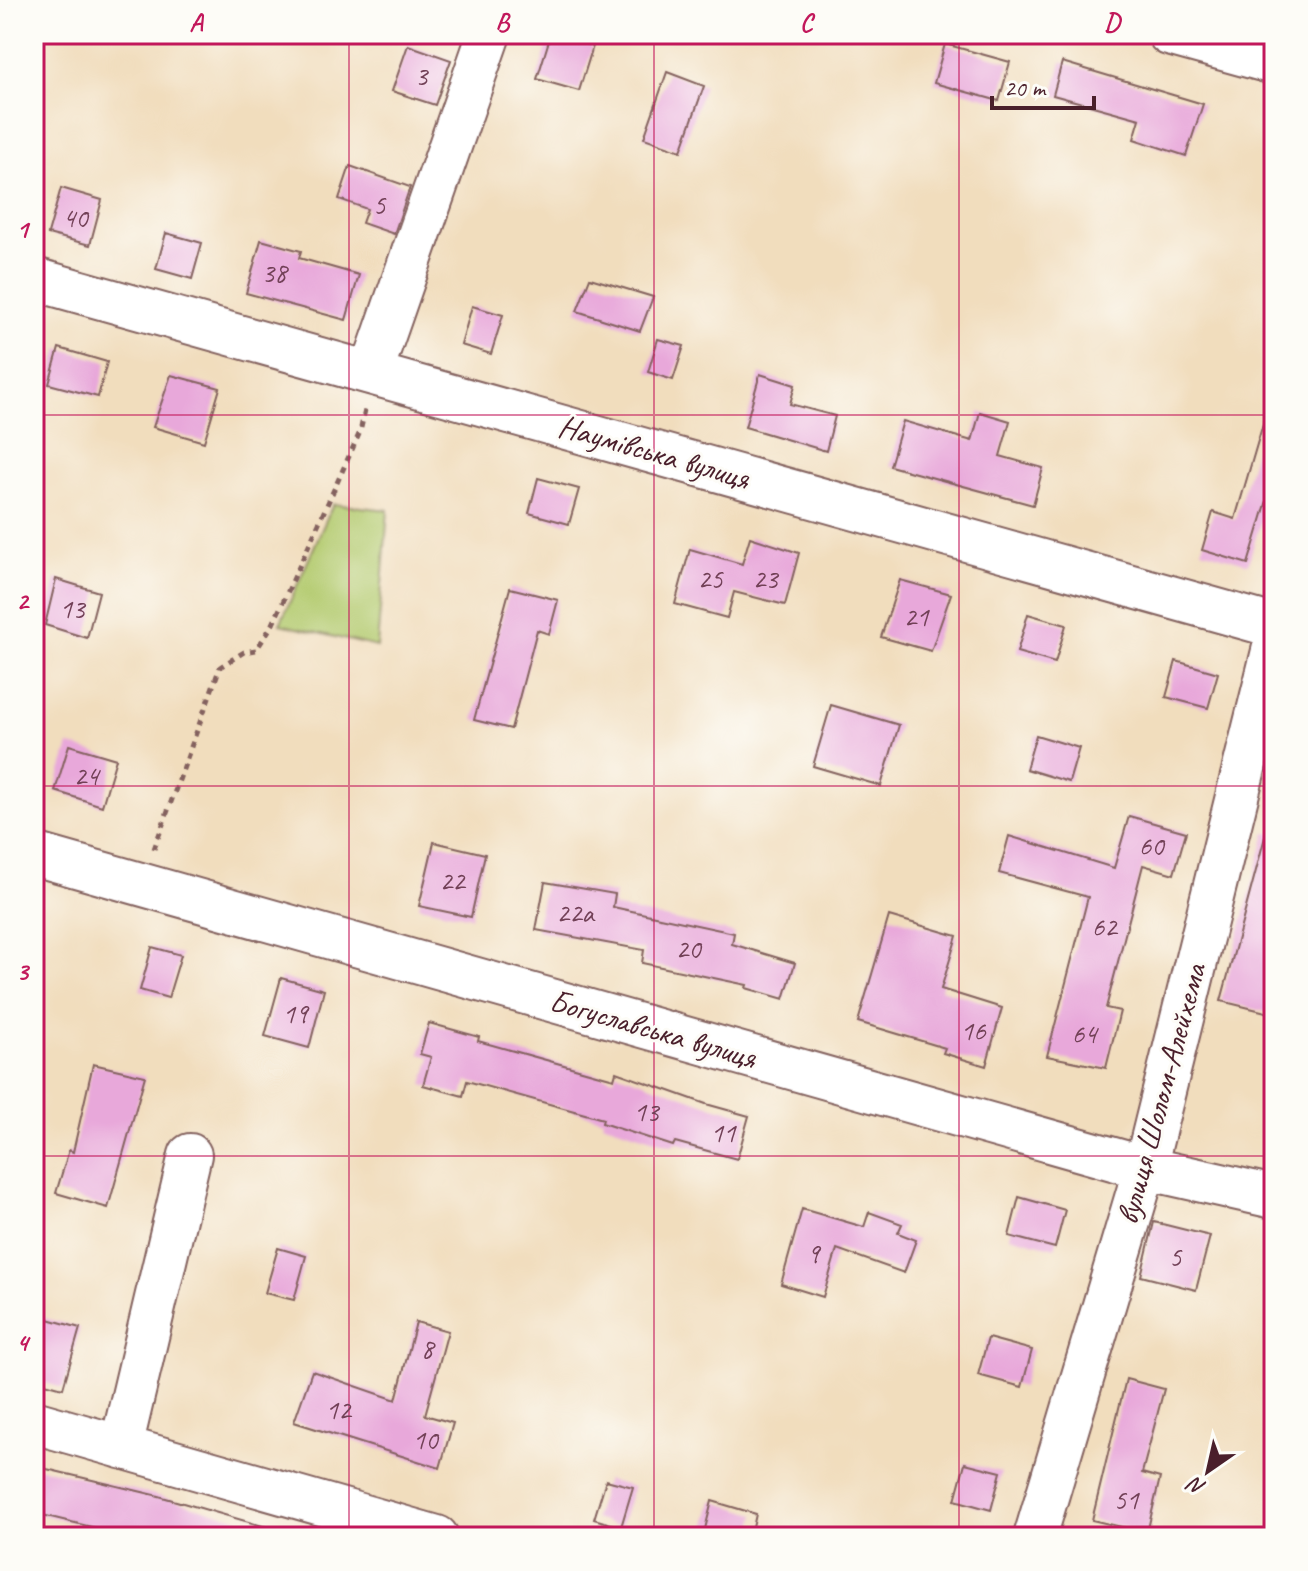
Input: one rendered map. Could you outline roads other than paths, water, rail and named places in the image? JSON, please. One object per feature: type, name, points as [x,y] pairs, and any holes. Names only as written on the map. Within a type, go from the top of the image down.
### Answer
[{"type":"street","points":[[374,374],[489,34]]},
{"type":"street","points":[[1169,34],[1274,63]]},
{"type":"street","name":"Наумівська вулиця","points":[[34,279],[1274,626]]},
{"type":"street","name":"вулиця Шолом-Алейхема","points":[[1035,1537],[1145,1168],[1274,647]]},
{"type":"street","name":"Богуславська вулиця","points":[[34,854],[1145,1168],[1274,1197]]},
{"type":"street","points":[[121,1447],[190,1155]]},
{"type":"street","points":[[34,1422],[437,1537]]}]
